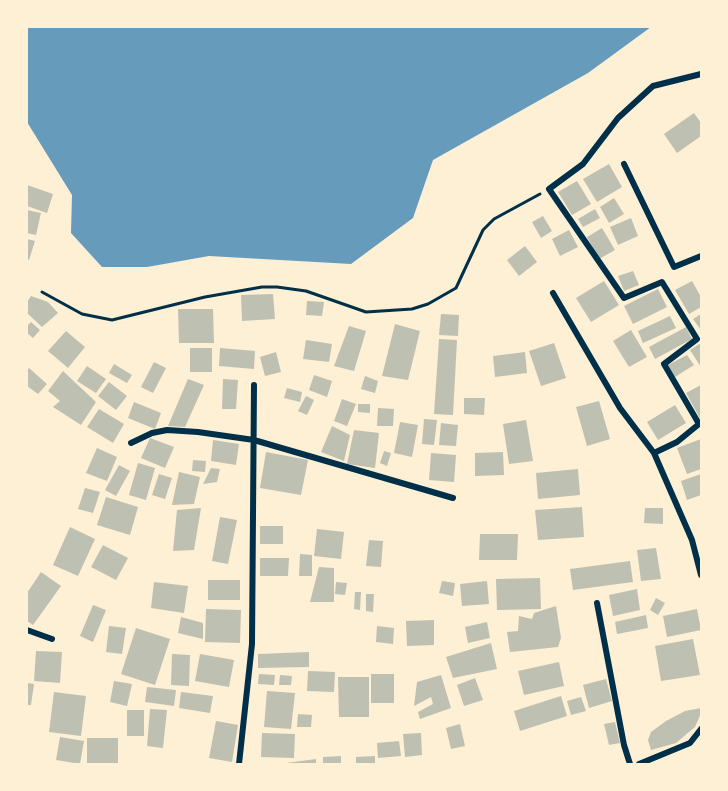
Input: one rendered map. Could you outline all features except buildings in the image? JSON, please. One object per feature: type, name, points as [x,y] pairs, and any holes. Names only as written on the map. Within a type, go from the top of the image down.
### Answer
[{"type":"street","points":[[654,453],[677,442],[699,424],[664,364],[697,339],[662,282],[624,298],[549,189],[583,164],[618,118],[653,86],[701,74]]},
{"type":"street","points":[[624,164],[674,267],[701,256]]},
{"type":"street","points":[[553,293],[620,408],[654,453],[692,540],[701,575]]},
{"type":"street","points":[[238,764],[252,644],[254,385]]},
{"type":"street","points":[[131,443],[152,433],[167,430],[254,440],[453,498]]},
{"type":"street","points":[[597,603],[624,746],[630,764]]},
{"type":"street","points":[[27,630],[52,639]]},
{"type":"street","points":[[639,764],[690,742],[701,729]]},
{"type":"path","points":[[42,291],[82,314],[112,320],[205,297],[262,287],[306,291],[366,312],[412,309],[428,304],[456,288],[483,230],[494,219],[549,189]]},
{"type":"water","points":[[27,27],[651,27],[588,73],[433,160],[413,218],[351,264],[209,256],[147,267],[102,267],[71,233],[72,195],[27,122]]}]
